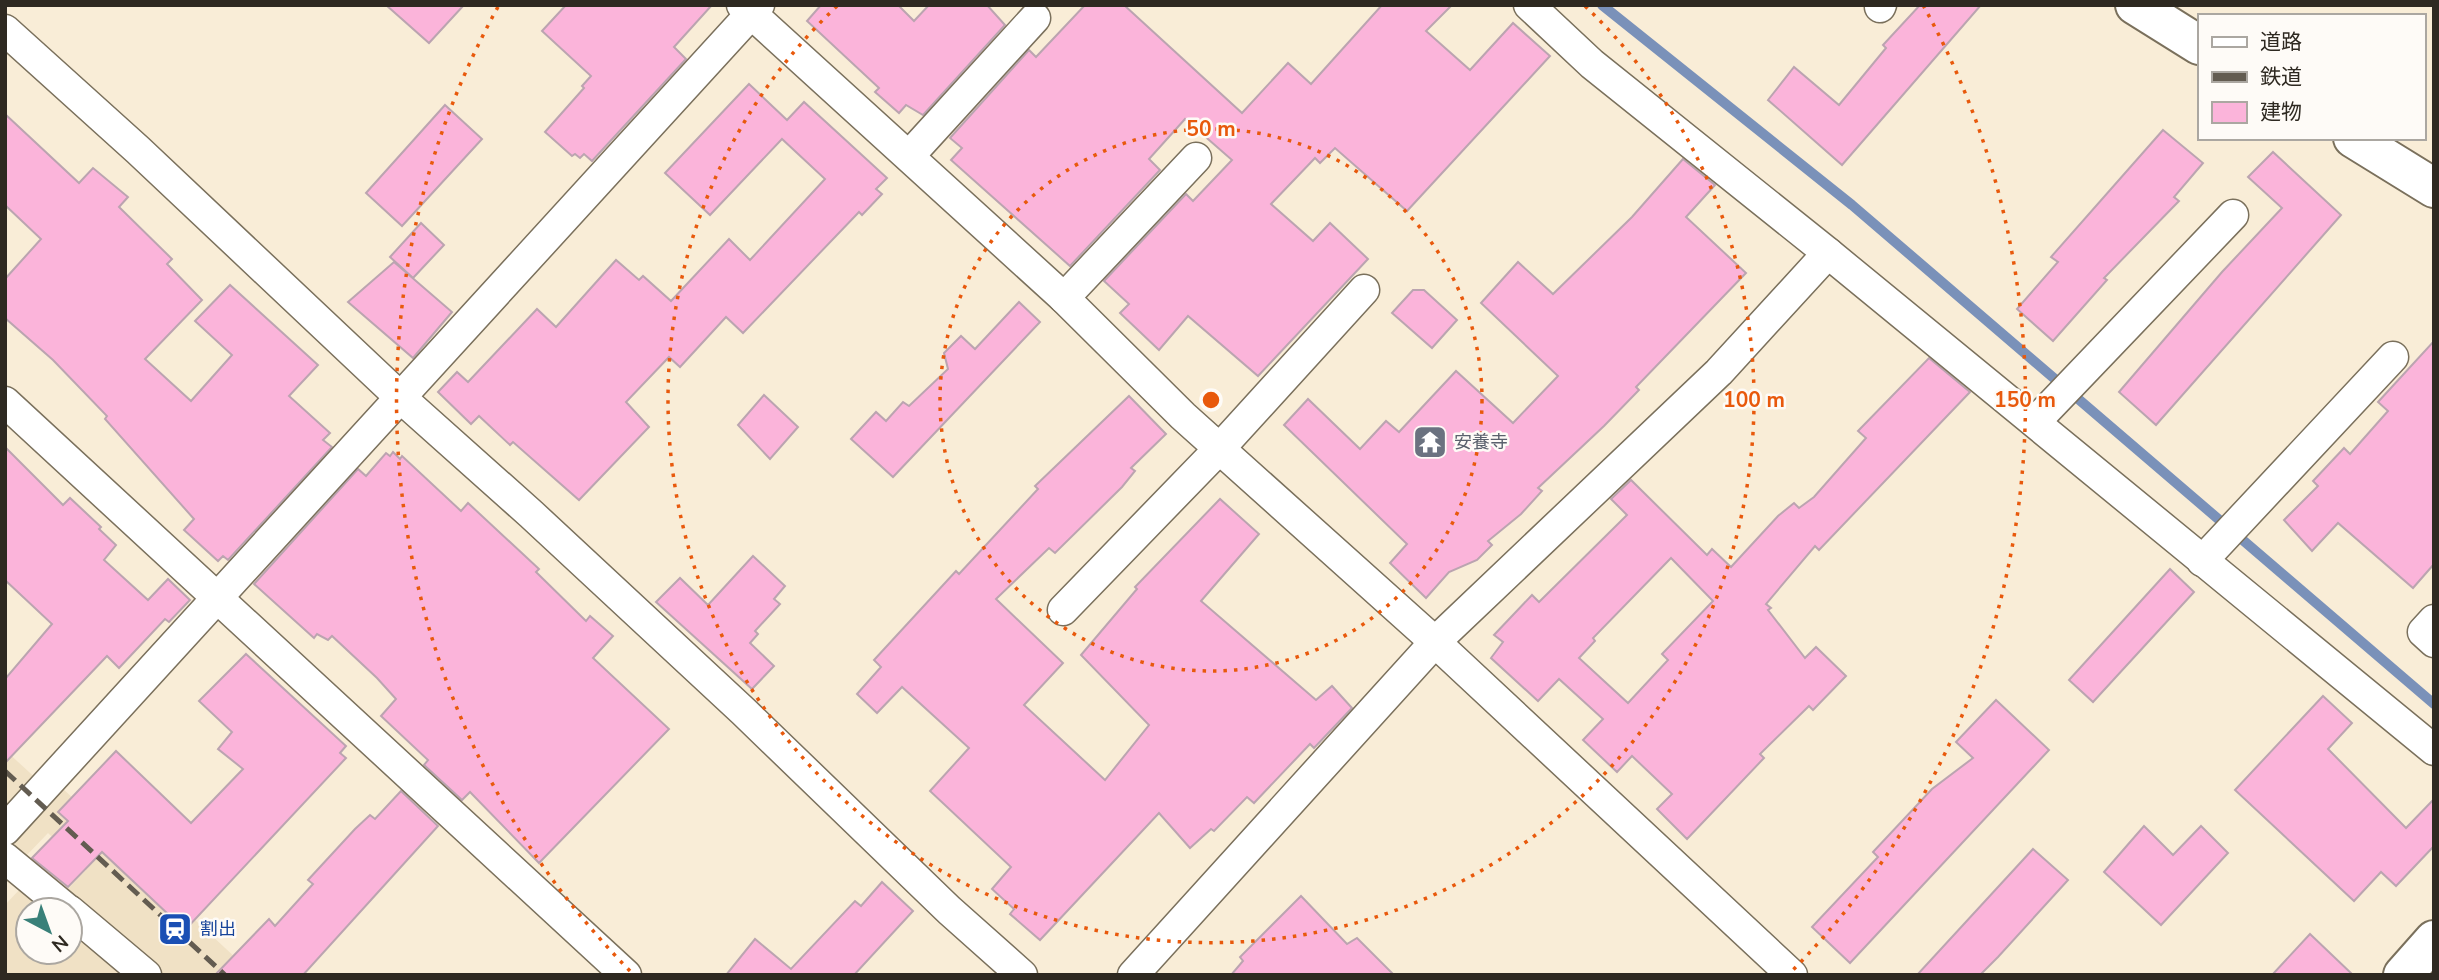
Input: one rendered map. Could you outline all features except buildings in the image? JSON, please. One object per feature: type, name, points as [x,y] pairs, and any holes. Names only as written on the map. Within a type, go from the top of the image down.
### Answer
[{"type":"street","points":[[1530,5],[1592,64],[1828,253],[2042,414],[2220,541],[2434,750]]},
{"type":"street","points":[[2135,5],[2198,43]]},
{"type":"street","points":[[5,830],[219,599],[751,8],[1064,298],[1183,416],[1221,447],[1435,642],[1792,975]]},
{"type":"street","points":[[909,156],[1035,18]]},
{"type":"street","points":[[5,30],[138,150],[401,398],[561,542],[949,910],[1022,975]]},
{"type":"street","points":[[2356,140],[2434,188]]},
{"type":"street","points":[[1064,298],[1196,158]]},
{"type":"street","points":[[2042,414],[2233,215]]},
{"type":"street","points":[[1133,975],[1435,642],[1719,372],[1828,253]]},
{"type":"street","points":[[1063,610],[1221,447],[1364,290]]},
{"type":"street","points":[[2220,541],[2393,357]]},
{"type":"street","points":[[5,402],[626,975]]},
{"type":"street","points":[[2434,620],[2423,632],[2434,642]]},
{"type":"street","points":[[5,858],[51,896]]},
{"type":"street","points":[[84,923],[146,975]]},
{"type":"street","points":[[2403,975],[2434,940]]},
{"type":"shaded area","name":"割出","points":[[5,750],[53,794],[61,787],[184,902],[180,906],[254,975],[160,975],[84,910],[84,896],[68,896],[64,893],[86,870],[48,833],[25,857],[5,836]]},
{"type":"shaded area","points":[[21,888],[30,896],[14,896],[14,966],[84,966],[84,942],[123,975],[5,975],[5,905]]},
{"type":"waterway","points":[[1602,5],[1852,205],[2434,704]]},
{"type":"railway","points":[[5,771],[225,975]]},
{"type":"place","name":"安養寺","points":[[1430,442]]},
{"type":"place","name":"割出","points":[[175,929]]}]
